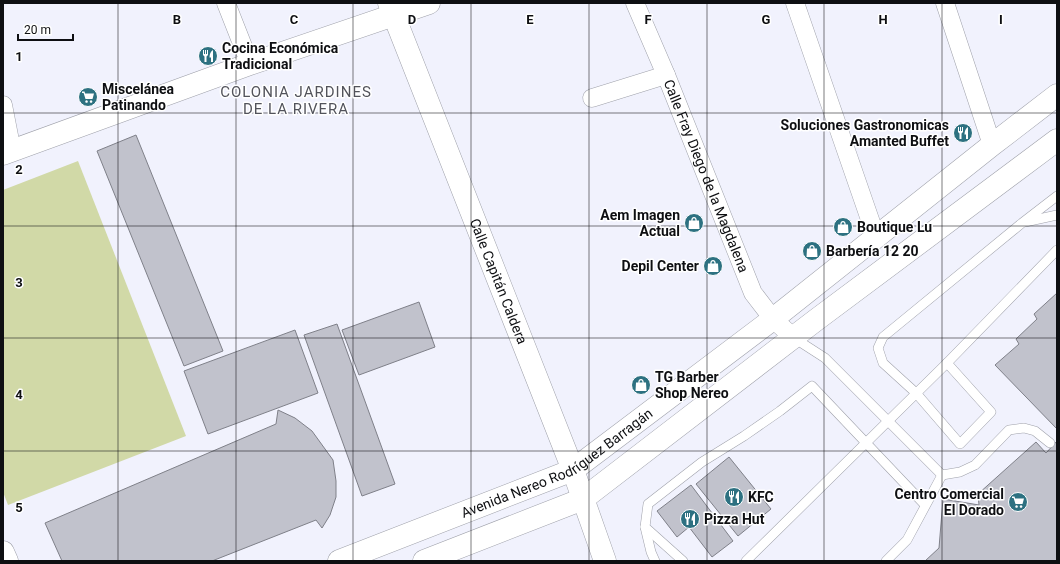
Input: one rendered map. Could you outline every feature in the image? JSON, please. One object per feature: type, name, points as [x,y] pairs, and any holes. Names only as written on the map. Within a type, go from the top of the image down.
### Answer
[{"type":"street","points":[[226,3],[250,64]]},
{"type":"street","points":[[3,105],[8,152],[250,64],[391,9],[429,3]]},
{"type":"street","name":"Calle Fray Diego de la Magdalena","points":[[635,3],[666,75],[753,293],[773,319],[794,338]]},
{"type":"street","points":[[795,3],[876,237]]},
{"type":"street","points":[[945,3],[992,145]]},
{"type":"street","name":"Calle Capitán Caldera","points":[[391,9],[573,470],[605,561]]},
{"type":"street","points":[[592,98],[666,75]]},
{"type":"street","name":"Avenida Nereo Rodríguez Barragán","points":[[339,561],[573,470],[773,319],[1057,95]]},
{"type":"street","points":[[424,561],[583,499],[1057,140]]},
{"type":"street","points":[[3,552],[7,561]]},
{"type":"lane","points":[[947,363],[991,412],[960,444],[916,393],[883,362],[878,348],[883,337],[1057,196]]},
{"type":"lane","points":[[1022,223],[1057,215]]},
{"type":"lane","points":[[746,561],[947,363],[1057,250]]},
{"type":"lane","points":[[1048,260],[1057,254]]},
{"type":"lane","points":[[794,338],[825,358],[942,475]]},
{"type":"lane","points":[[655,561],[651,552],[645,528],[648,504],[702,462],[744,436],[812,386],[925,505]]},
{"type":"lane","points":[[942,475],[960,472],[975,466],[1009,430],[1024,428],[1036,431],[1050,443]]},
{"type":"lane","points":[[886,561],[907,540],[942,475]]},
{"type":"lane","points":[[645,528],[683,561]]},
{"type":"green space","points":[[78,161],[186,436],[8,505],[3,492],[3,190]]},
{"type":"building","points":[[136,135],[223,351],[184,366],[97,151]]},
{"type":"building","points":[[1057,293],[1057,429],[995,365],[1019,344],[1016,339],[1037,319],[1034,314]]},
{"type":"building","points":[[419,302],[435,347],[359,375],[342,330]]},
{"type":"building","points":[[337,324],[395,484],[362,496],[304,335]]},
{"type":"building","points":[[295,330],[318,393],[208,434],[184,371]]},
{"type":"building","points":[[278,410],[295,418],[312,431],[333,460],[336,481],[336,497],[330,515],[322,528],[316,520],[212,561],[62,561],[45,523],[276,424]]},
{"type":"building","name":"Centro Comercial El Dorado","points":[[1057,441],[1057,561],[925,561],[939,548],[943,499],[979,505],[978,494],[1036,442],[1046,453]]},
{"type":"building","name":"KFC","points":[[729,457],[771,509],[738,536],[696,484]]},
{"type":"building","name":"Pizza Hut","points":[[691,485],[733,541],[712,557],[689,527],[677,537],[657,511]]},
{"type":"place","name":"Cocina Económica Tradicional","points":[[208,56]]},
{"type":"place","name":"Miscelánea Patinando","points":[[88,97]]},
{"type":"place","name":"Soluciones Gastronomicas Amanted Buffet","points":[[963,133]]},
{"type":"place","name":"Aem Imagen Actual","points":[[694,223]]},
{"type":"place","name":"Boutique Lu","points":[[843,227]]},
{"type":"place","name":"Barbería 12 20","points":[[812,251]]},
{"type":"place","name":"Depil Center","points":[[713,266]]},
{"type":"place","name":"TG Barber Shop Nereo","points":[[641,385]]},
{"type":"place","name":"KFC","points":[[734,497]]},
{"type":"place","name":"Centro Comercial El Dorado","points":[[1018,502]]},
{"type":"place","name":"Pizza Hut","points":[[690,519]]},
{"type":"district","name":"COLONIA JARDINES DE LA RIVERA","points":[[296,100]]}]
